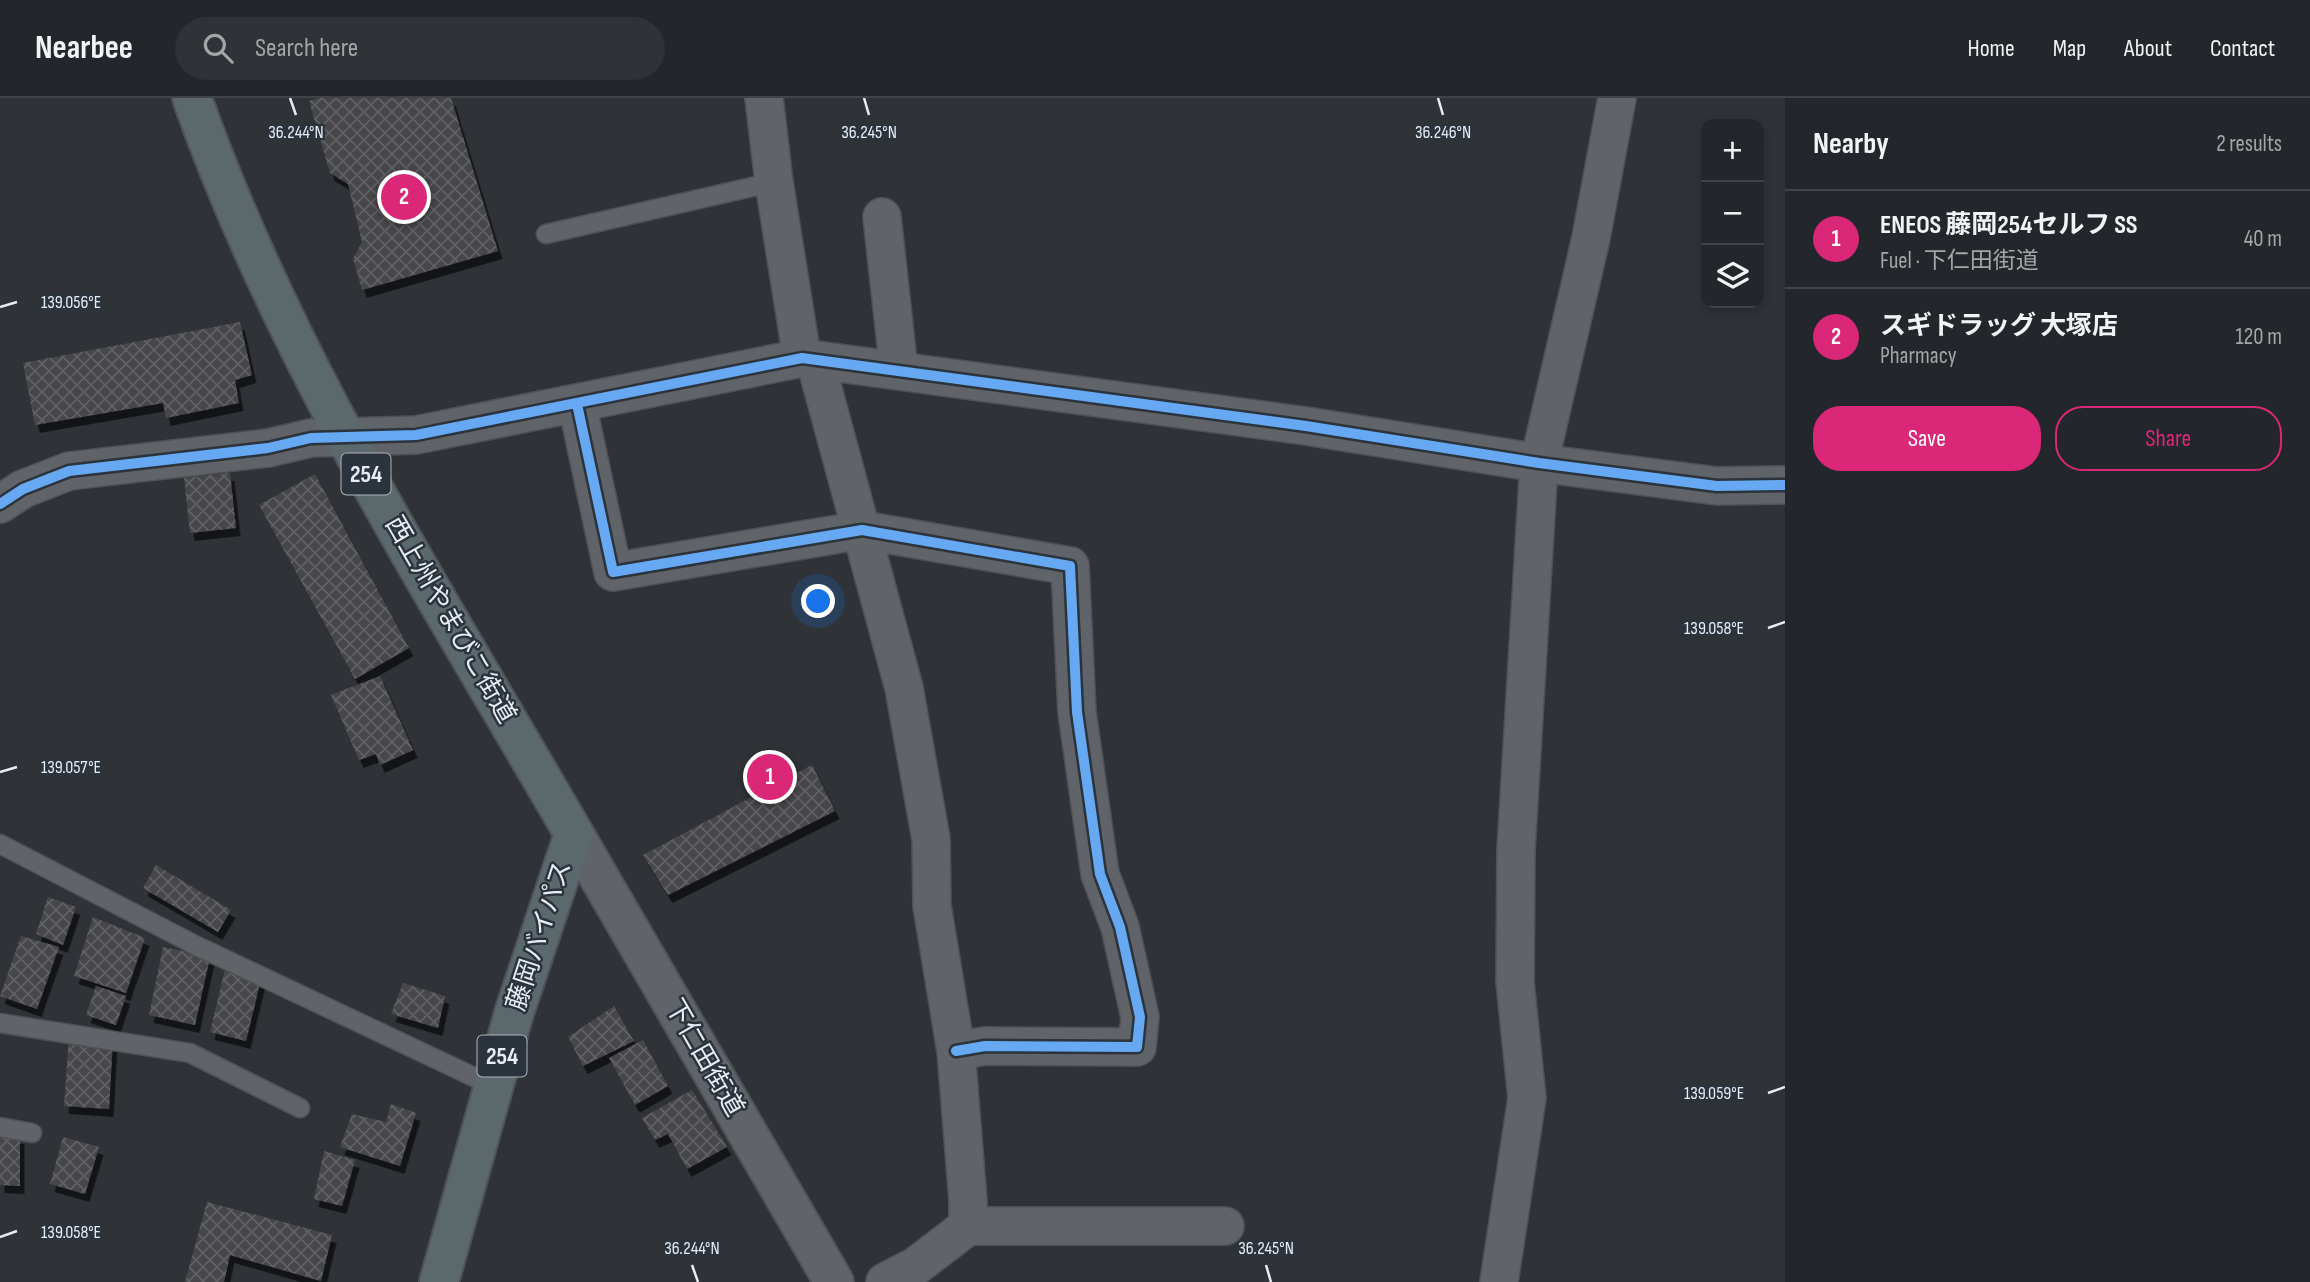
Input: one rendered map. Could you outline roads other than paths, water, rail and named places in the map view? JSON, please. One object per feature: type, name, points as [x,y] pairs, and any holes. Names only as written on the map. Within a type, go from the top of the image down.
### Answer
[{"type":"highway","name":"西上州やまびこ街道","points":[[192,98],[215,163],[268,281],[345,437],[574,834]]},
{"type":"highway","name":"藤岡バイパス","points":[[439,1282],[514,1013],[574,834]]},
{"type":"street","points":[[764,98],[774,182],[809,359],[862,530],[904,688],[931,839],[932,906],[956,1051],[968,1226]]},
{"type":"street","points":[[1499,1282],[1527,1098],[1515,982],[1516,850],[1539,463],[1591,238],[1617,98]]},
{"type":"street","points":[[882,216],[899,371]]},
{"type":"street","points":[[0,504],[23,489],[69,471],[268,448],[311,438],[416,435],[809,359],[1306,426],[1539,463],[1717,486],[1785,485]]},
{"type":"street","points":[[577,404],[613,572],[862,530],[1070,566],[1077,712],[1100,874],[1120,927],[1139,1017],[1137,1047],[985,1046],[956,1051]]},
{"type":"street","name":"下仁田街道","points":[[574,834],[834,1282]]},
{"type":"street","points":[[885,1282],[916,1266],[968,1226],[1225,1226]]},
{"type":"lane","points":[[546,234],[774,182]]},
{"type":"lane","points":[[0,844],[197,946],[493,1086]]},
{"type":"lane","points":[[0,1023],[190,1052],[300,1108]]},
{"type":"lane","points":[[0,1127],[32,1133]]},
{"type":"place","name":"スギドラッグ 大塚店","points":[[404,197]]},
{"type":"place","name":"ENEOS 藤岡254セルフ SS","points":[[770,777]]}]
